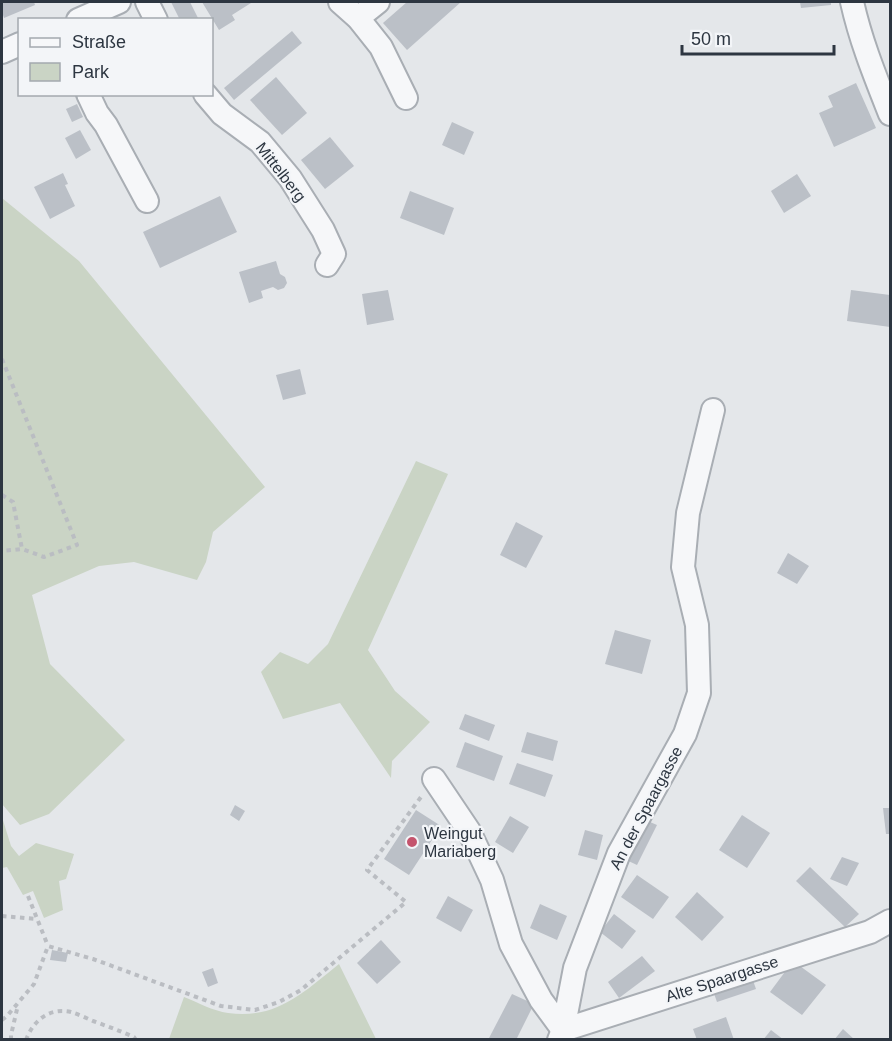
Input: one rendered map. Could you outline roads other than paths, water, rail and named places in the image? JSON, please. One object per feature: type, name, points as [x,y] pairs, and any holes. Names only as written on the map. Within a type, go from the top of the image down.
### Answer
[{"type":"street","points":[[83,18],[119,2]]},
{"type":"street","points":[[147,2],[155,18]]},
{"type":"street","points":[[340,2],[358,18],[381,46],[406,98]]},
{"type":"street","points":[[358,18],[378,2]]},
{"type":"street","points":[[852,2],[867,57],[891,114]]},
{"type":"street","points":[[2,52],[18,45]]},
{"type":"street","points":[[89,96],[147,201]]},
{"type":"street","name":"Mittelberg","points":[[207,96],[222,114],[260,142],[290,178],[323,230],[334,254],[327,265]]},
{"type":"street","name":"An der Spaargasse","points":[[561,1035],[575,968],[619,853],[685,734],[699,693],[697,625],[683,567],[688,513],[713,410]]},
{"type":"street","points":[[434,779],[469,831],[492,880],[511,944],[561,1035]]},
{"type":"street","name":"Alte Spaargasse","points":[[561,1035],[870,932],[891,921]]},
{"type":"place","name":"Weingut Mariaberg","points":[[412,842]]}]
